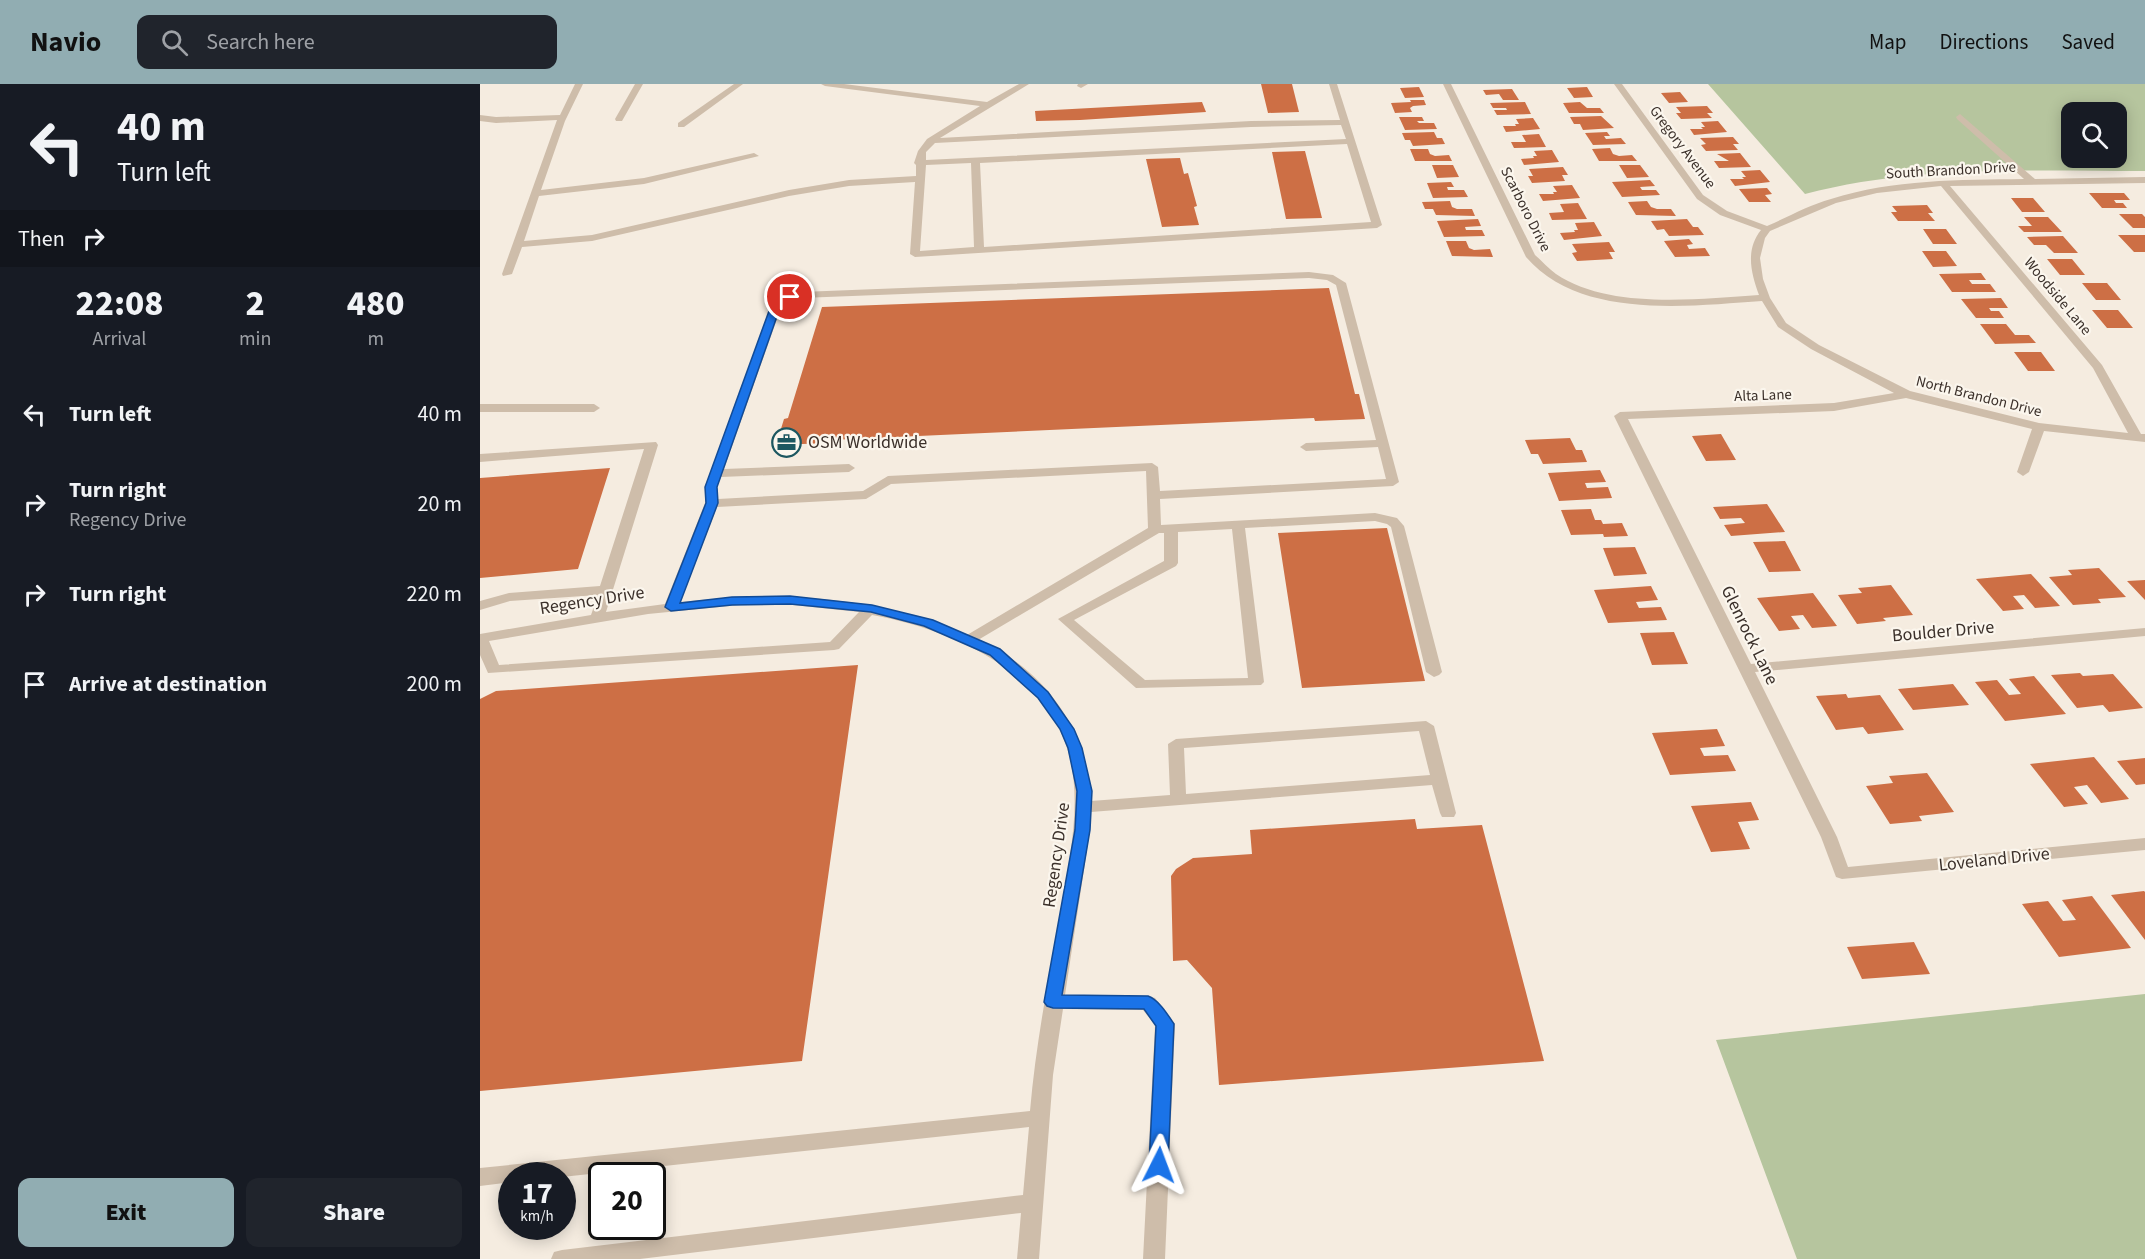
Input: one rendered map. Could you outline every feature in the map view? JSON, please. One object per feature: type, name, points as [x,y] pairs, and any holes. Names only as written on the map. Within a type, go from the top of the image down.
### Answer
[{"type":"street","points":[[507,274],[563,117],[579,84]]},
{"type":"street","points":[[619,118],[639,84]]},
{"type":"street","points":[[681,125],[739,84]]},
{"type":"street","points":[[825,84],[906,89],[990,105]]},
{"type":"street","points":[[1025,84],[930,141],[922,151],[919,163],[915,254],[1377,225],[1333,84]]},
{"type":"street","name":"Scarboro Drive","points":[[1447,84],[1531,257],[1549,274],[1591,292],[1634,300],[1673,303],[1765,298]]},
{"type":"street","name":"Gregory Avenue","points":[[1618,84],[1700,197],[1723,214],[1767,229]]},
{"type":"street","points":[[480,118],[496,120],[563,117]]},
{"type":"street","points":[[1960,117],[2031,180]]},
{"type":"street","points":[[930,141],[1251,124],[1346,122]]},
{"type":"street","points":[[919,163],[1352,141]]},
{"type":"street","points":[[537,193],[644,181],[754,156]]},
{"type":"street","points":[[975,160],[979,249]]},
{"type":"street","points":[[518,244],[592,238],[789,193],[849,183],[919,179]]},
{"type":"street","name":"South Brandon Drive","points":[[1767,229],[1833,201],[1877,190],[1942,183],[2145,180]]},
{"type":"street","name":"Woodside Lane","points":[[1942,183],[2098,367],[2141,438]]},
{"type":"street","points":[[1765,298],[1758,279],[1755,258],[1760,238],[1767,229]]},
{"type":"street","points":[[671,607],[712,503],[711,487],[778,300],[801,295],[1309,275],[1329,277],[1341,283],[1393,482],[1153,495]]},
{"type":"street","name":"North Brandon Drive","points":[[1765,298],[1782,325],[1798,336],[1906,394],[2039,427],[2141,438]]},
{"type":"street","name":"Alta Lane","points":[[1620,416],[1834,407],[1906,394]]},
{"type":"street","points":[[480,408],[594,408]]},
{"type":"street","name":"Glenrock Lane","points":[[1620,416],[1829,837],[1842,873]]},
{"type":"street","points":[[2023,472],[2039,427]]},
{"type":"street","points":[[1306,447],[1383,444]]},
{"type":"street","points":[[480,458],[652,445],[597,619]]},
{"type":"street","points":[[712,503],[866,495],[888,480],[1152,467],[1153,495],[1170,563],[1065,619],[1141,685],[1256,682],[1238,525]]},
{"type":"street","points":[[716,473],[849,468]]},
{"type":"street","points":[[968,640],[1163,529],[1375,517],[1392,521],[1397,526],[1434,672]]},
{"type":"street","points":[[480,606],[509,597],[606,590]]},
{"type":"street","name":"Regency Drive","points":[[481,638],[671,607],[732,601],[790,600],[872,608],[928,623],[995,652],[1035,686],[1051,704],[1067,729],[1075,748],[1084,791],[1082,830],[1053,1002],[1039,1118],[1028,1259]]},
{"type":"street","points":[[481,638],[493,670],[834,646],[872,608]]},
{"type":"street","name":"Boulder Drive","points":[[1744,669],[2145,632]]},
{"type":"street","points":[[1178,800],[1176,744],[1426,726],[1448,813]]},
{"type":"street","points":[[1083,807],[1439,779]]},
{"type":"street","name":"Loveland Drive","points":[[1842,873],[2145,844]]},
{"type":"street","points":[[1053,1002],[1148,1003],[1165,1024],[1154,1259]]},
{"type":"street","points":[[480,1177],[1039,1118]]},
{"type":"street","points":[[562,1259],[1033,1203]]},
{"type":"green space","points":[[1708,84],[2145,84],[2145,171],[1931,174],[1847,185],[1805,194]]},
{"type":"green space","points":[[2145,994],[2145,1259],[1797,1259],[1716,1040]]},
{"type":"building","points":[[1261,84],[1292,84],[1299,112],[1268,113]]},
{"type":"building","points":[[1419,87],[1424,97],[1405,98],[1400,88]]},
{"type":"building","points":[[1587,87],[1593,97],[1574,98],[1567,88]]},
{"type":"building","points":[[1512,89],[1519,100],[1503,100],[1499,94],[1486,95],[1483,90]]},
{"type":"building","points":[[1680,92],[1688,102],[1669,103],[1661,93]]},
{"type":"building","points":[[1410,100],[1424,100],[1426,105],[1413,106],[1410,108],[1412,112],[1395,113],[1391,103],[1411,102]]},
{"type":"building","points":[[1202,102],[1206,112],[1080,120],[1036,121],[1035,111]]},
{"type":"building","points":[[1525,102],[1531,114],[1497,115],[1494,110],[1507,110],[1506,108],[1493,108],[1490,103]]},
{"type":"building","points":[[1580,102],[1587,108],[1600,108],[1604,113],[1569,113],[1563,103]]},
{"type":"building","points":[[1707,106],[1713,113],[1707,113],[1712,118],[1681,119],[1676,113],[1681,113],[1676,107]]},
{"type":"building","points":[[1601,116],[1614,128],[1583,130],[1580,124],[1574,124],[1570,117]]},
{"type":"building","points":[[1399,117],[1422,117],[1424,121],[1417,121],[1419,123],[1434,123],[1437,129],[1405,130]]},
{"type":"building","points":[[1533,118],[1540,129],[1506,132],[1503,126],[1516,126],[1515,124],[1519,124],[1516,119]]},
{"type":"building","points":[[1718,121],[1727,132],[1694,135],[1690,129],[1703,129],[1701,127],[1705,127],[1701,122]]},
{"type":"building","points":[[1434,132],[1437,138],[1442,138],[1445,144],[1413,146],[1410,140],[1405,140],[1402,133]]},
{"type":"building","points":[[1607,132],[1610,136],[1604,136],[1606,139],[1621,138],[1626,144],[1593,145],[1585,133]]},
{"type":"building","points":[[1539,134],[1546,147],[1514,148],[1511,142],[1526,142],[1522,135]]},
{"type":"building","points":[[1733,137],[1739,144],[1733,144],[1738,150],[1706,151],[1701,145],[1706,144],[1700,138]]},
{"type":"building","points":[[1610,148],[1613,154],[1632,155],[1637,161],[1599,161],[1592,149]]},
{"type":"building","points":[[1410,149],[1428,149],[1430,154],[1435,156],[1449,155],[1452,161],[1415,161]]},
{"type":"building","points":[[1552,150],[1559,162],[1524,165],[1521,159],[1534,158],[1533,156],[1537,156],[1534,151]]},
{"type":"building","points":[[1305,151],[1322,218],[1286,219],[1272,152]]},
{"type":"building","points":[[1740,153],[1751,167],[1719,168],[1714,161],[1729,161],[1717,154]]},
{"type":"building","points":[[1180,158],[1184,174],[1188,173],[1197,206],[1194,207],[1199,225],[1162,227],[1146,159]]},
{"type":"building","points":[[1432,165],[1453,165],[1459,177],[1437,178]]},
{"type":"building","points":[[1619,165],[1640,165],[1649,177],[1627,178]]},
{"type":"building","points":[[1563,167],[1568,175],[1562,175],[1565,181],[1532,183],[1528,176],[1533,176],[1529,169]]},
{"type":"building","points":[[1760,170],[1770,182],[1735,186],[1730,179],[1744,179],[1742,177],[1746,177],[1741,171]]},
{"type":"building","points":[[1650,180],[1655,186],[1640,187],[1642,190],[1656,190],[1660,195],[1622,197],[1612,182]]},
{"type":"building","points":[[1451,182],[1454,187],[1447,187],[1448,190],[1464,190],[1468,197],[1433,198],[1427,183]]},
{"type":"building","points":[[1572,185],[1580,198],[1543,201],[1539,194],[1554,194],[1553,192],[1557,192],[1553,186]]},
{"type":"building","points":[[1767,188],[1772,194],[1765,195],[1771,202],[1749,202],[1739,189]]},
{"type":"building","points":[[2089,193],[2124,193],[2130,200],[2114,200],[2116,203],[2123,203],[2127,208],[2102,208]]},
{"type":"building","points":[[2011,198],[2033,198],[2045,212],[2022,212]]},
{"type":"building","points":[[1450,201],[1452,207],[1457,209],[1472,209],[1475,216],[1436,215],[1433,209],[1425,209],[1422,202]]},
{"type":"building","points":[[1647,201],[1651,207],[1657,209],[1671,209],[1676,216],[1636,215],[1628,202]]},
{"type":"building","points":[[1578,203],[1587,219],[1552,220],[1549,213],[1564,212],[1560,204]]},
{"type":"building","points":[[1927,205],[1933,213],[1928,213],[1935,221],[1898,221],[1891,212],[1897,212],[1892,206]]},
{"type":"building","points":[[2119,214],[2142,214],[2145,217],[2145,228],[2133,228]]},
{"type":"building","points":[[2024,217],[2048,217],[2062,232],[2024,232],[2018,226],[2032,226]]},
{"type":"building","points":[[1478,219],[1481,226],[1465,227],[1466,230],[1482,230],[1485,236],[1444,237],[1437,221]]},
{"type":"building","points":[[1687,219],[1704,235],[1669,236],[1664,229],[1657,230],[1651,221]]},
{"type":"building","points":[[1594,222],[1602,236],[1564,240],[1560,233],[1578,230],[1575,223]]},
{"type":"building","points":[[1923,229],[1946,229],[1957,244],[1933,244]]},
{"type":"building","points":[[2118,235],[2145,235],[2145,252],[2134,252]]},
{"type":"building","points":[[2063,236],[2078,253],[2054,253],[2046,245],[2034,245],[2027,237]]},
{"type":"building","points":[[1689,239],[1693,244],[1687,245],[1689,249],[1705,248],[1710,256],[1675,257],[1664,241]]},
{"type":"building","points":[[1446,241],[1466,241],[1469,248],[1474,250],[1490,249],[1493,257],[1452,256]]},
{"type":"building","points":[[1609,242],[1615,252],[1609,252],[1613,259],[1577,261],[1572,253],[1577,252],[1572,244]]},
{"type":"building","points":[[1922,251],[1946,251],[1957,266],[1933,267]]},
{"type":"building","points":[[2047,259],[2072,259],[2085,275],[2060,275]]},
{"type":"building","points":[[1981,273],[1986,280],[1969,280],[1972,284],[1990,284],[1996,292],[1952,292],[1939,274]]},
{"type":"building","points":[[2082,283],[2107,283],[2121,300],[2096,300]]},
{"type":"building","points":[[1329,288],[1355,394],[1359,394],[1365,419],[1315,421],[1314,418],[830,440],[829,443],[776,445],[784,419],[788,418],[822,307]]},
{"type":"building","points":[[2001,298],[2008,308],[1989,308],[1991,311],[1999,311],[2004,318],[1976,318],[1961,299]]},
{"type":"building","points":[[2092,310],[2118,310],[2133,328],[2107,328]]},
{"type":"building","points":[[1980,324],[2006,324],[2015,335],[2029,335],[2036,343],[1995,344]]},
{"type":"building","points":[[2014,352],[2041,352],[2055,371],[2028,371]]},
{"type":"building","points":[[1721,434],[1736,460],[1706,461],[1692,436]]},
{"type":"building","points":[[1570,438],[1576,450],[1582,450],[1587,462],[1543,464],[1538,454],[1531,454],[1525,440]]},
{"type":"building","points":[[610,468],[578,569],[480,578],[480,478]]},
{"type":"building","points":[[1600,470],[1606,482],[1585,483],[1587,488],[1608,487],[1612,498],[1559,501],[1548,473]]},
{"type":"building","points":[[1767,504],[1785,532],[1731,536],[1724,525],[1745,523],[1741,518],[1720,519],[1713,507]]},
{"type":"building","points":[[1591,509],[1595,520],[1601,520],[1603,524],[1622,523],[1628,536],[1571,535],[1561,510]]},
{"type":"building","points":[[1387,528],[1425,681],[1302,688],[1278,533]]},
{"type":"building","points":[[1785,541],[1801,571],[1769,572],[1753,542]]},
{"type":"building","points":[[1635,547],[1647,574],[1614,576],[1603,548]]},
{"type":"building","points":[[2099,568],[2126,597],[2098,599],[2101,603],[2073,605],[2049,577],[2072,575],[2068,570]]},
{"type":"building","points":[[2031,574],[2060,606],[2035,608],[2024,595],[2013,596],[2024,609],[2003,611],[1976,579]]},
{"type":"building","points":[[2145,580],[2145,600],[2127,581]]},
{"type":"building","points":[[1891,585],[1913,615],[1857,624],[1838,595],[1862,593],[1858,588]]},
{"type":"building","points":[[1651,586],[1658,600],[1636,602],[1639,608],[1661,607],[1667,620],[1608,623],[1594,590]]},
{"type":"building","points":[[1813,593],[1837,626],[1812,628],[1803,615],[1791,616],[1800,629],[1779,631],[1757,598]]},
{"type":"building","points":[[1674,632],[1688,664],[1652,665],[1640,633]]},
{"type":"building","points":[[858,665],[802,1061],[480,1091],[480,699],[496,691]]},
{"type":"building","points":[[2080,673],[2083,676],[2113,674],[2143,708],[2109,712],[2103,705],[2077,708],[2051,675]]},
{"type":"building","points":[[2034,676],[2066,714],[2005,721],[1975,682],[1997,680],[2009,695],[2021,694],[2009,679]]},
{"type":"building","points":[[1953,684],[1969,705],[1913,710],[1898,689]]},
{"type":"building","points":[[1846,694],[1848,698],[1880,695],[1904,730],[1868,734],[1863,727],[1836,730],[1816,696]]},
{"type":"building","points":[[1717,729],[1725,746],[1700,748],[1704,756],[1728,755],[1736,771],[1670,775],[1652,733]]},
{"type":"building","points":[[2094,757],[2129,799],[2101,803],[2087,785],[2074,787],[2088,804],[2064,807],[2030,764]]},
{"type":"building","points":[[2145,758],[2145,784],[2136,785],[2117,761]]},
{"type":"building","points":[[1927,773],[1954,812],[1919,816],[1922,821],[1890,824],[1866,786],[1893,783],[1889,776]]},
{"type":"building","points":[[1751,802],[1759,820],[1738,822],[1750,849],[1711,852],[1691,806]]},
{"type":"building","points":[[1415,819],[1417,829],[1482,825],[1544,1061],[1219,1085],[1212,988],[1187,960],[1173,961],[1171,876],[1176,869],[1193,858],[1252,854],[1250,830]]},
{"type":"building","points":[[2145,892],[2145,940],[2111,895]]},
{"type":"building","points":[[2092,896],[2131,948],[2059,957],[2022,904],[2048,901],[2063,921],[2076,920],[2062,900]]},
{"type":"building","points":[[1914,942],[1930,974],[1862,979],[1847,947]]},
{"type":"place","name":"OSM Worldwide","points":[[787,442]]},
{"type":"route","points":[[790,297],[778,300],[711,487],[712,503],[671,607],[732,601],[790,600],[872,608],[928,623],[995,652],[1035,686],[1051,704],[1067,729],[1075,748],[1084,791],[1082,830],[1053,1002],[1148,1003],[1165,1024],[1159,1165]]}]
